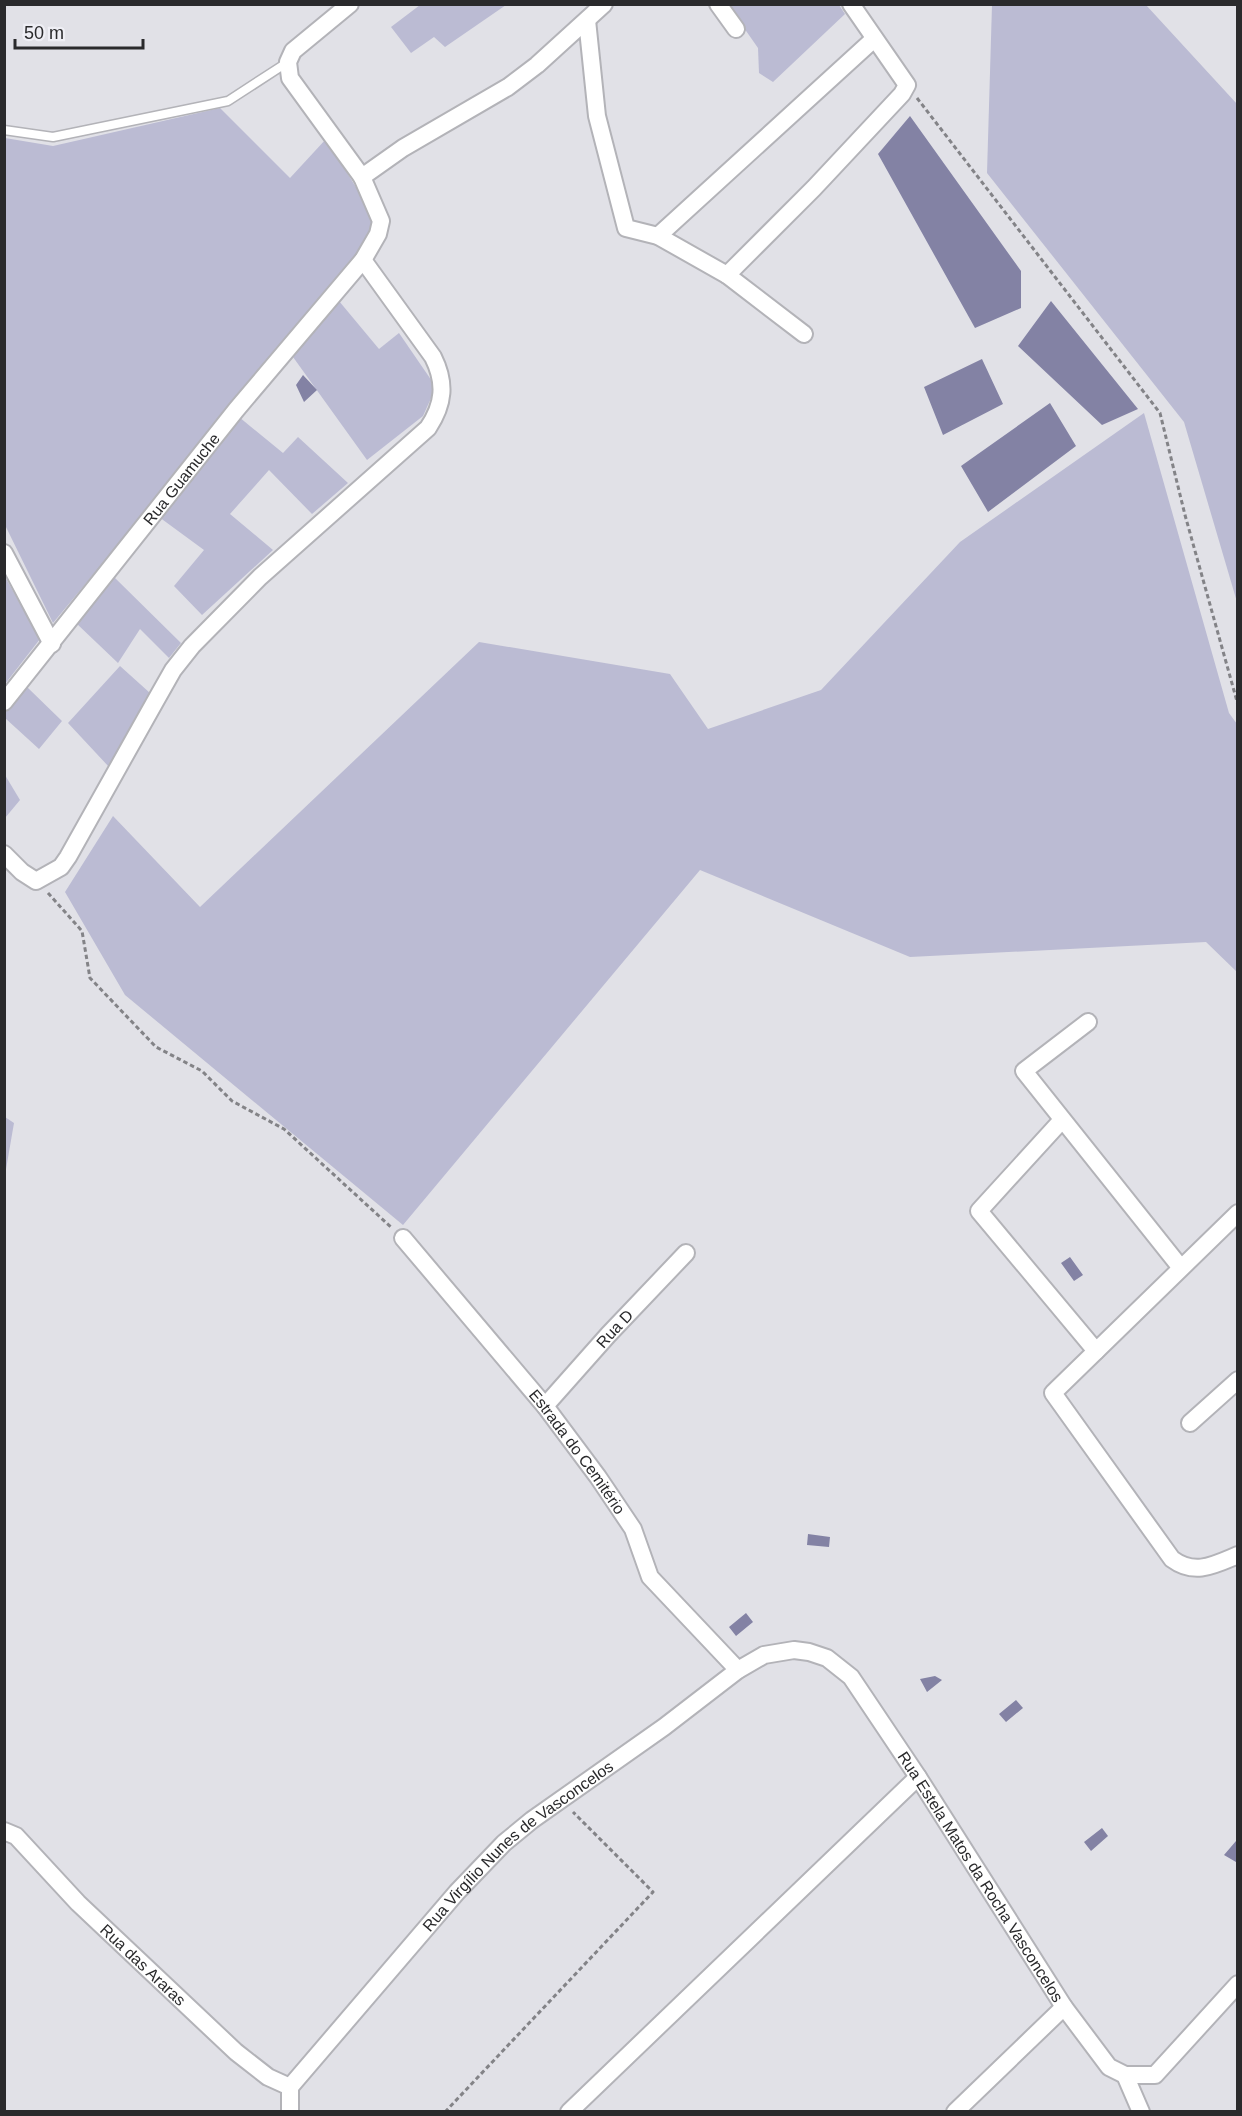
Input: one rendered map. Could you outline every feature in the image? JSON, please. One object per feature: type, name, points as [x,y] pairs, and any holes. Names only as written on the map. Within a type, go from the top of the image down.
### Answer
[{"type":"street","points":[[350,4],[293,51],[288,62],[290,78],[362,177],[403,148],[508,87],[537,65],[604,4]]},
{"type":"street","points":[[718,4],[736,29]]},
{"type":"street","points":[[727,275],[854,147],[902,94],[907,85],[851,4]]},
{"type":"street","points":[[587,20],[597,116],[626,228],[658,236],[727,275],[804,334]]},
{"type":"street","points":[[658,236],[874,39]]},
{"type":"street","name":"Rua Guamuche","points":[[4,702],[236,410],[363,260],[378,234],[381,221],[362,177]]},
{"type":"street","points":[[4,854],[22,872],[36,881],[61,867],[173,670],[192,646],[260,577],[428,428],[435,417],[443,389],[439,368],[363,260]]},
{"type":"street","points":[[4,553],[52,644]]},
{"type":"street","points":[[1088,1022],[1024,1071],[1181,1268]]},
{"type":"street","points":[[1062,1120],[979,1211],[1096,1351]]},
{"type":"street","points":[[1238,1213],[1053,1393],[1172,1559],[1188,1568],[1197,1569],[1207,1568],[1238,1555]]},
{"type":"street","name":"Estrada do Cemitério","points":[[404,1238],[545,1406],[598,1477],[633,1529],[650,1577],[738,1671]]},
{"type":"street","name":"Rua D","points":[[545,1406],[686,1253]]},
{"type":"street","points":[[1190,1423],[1238,1380]]},
{"type":"street","name":"Rua Virgílio Nunes de Vasconcelos","points":[[290,2087],[472,1876],[504,1843],[738,1671],[771,1653],[794,1650],[809,1652]]},
{"type":"street","name":"Rua Estela Matos da Rocha Vasconcelos","points":[[809,1652],[827,1658],[851,1677],[918,1777],[1065,2007],[1109,2067],[1125,2075],[1141,2112]]},
{"type":"street","points":[[568,2112],[918,1777]]},
{"type":"street","name":"Rua das Araras","points":[[4,1832],[16,1836],[78,1903],[236,2052],[268,2077],[290,2087]]},
{"type":"street","points":[[1125,2075],[1155,2075],[1238,1984]]},
{"type":"street","points":[[955,2112],[1065,2007]]},
{"type":"street","points":[[290,2087],[290,2112]]},
{"type":"lane","points":[[4,129],[52,137],[228,101],[288,62]]},
{"type":"path","points":[[907,85],[1160,413],[1185,515],[1238,705]]},
{"type":"path","points":[[36,881],[82,931],[90,978],[156,1047],[202,1071],[232,1101],[284,1129],[404,1238]]},
{"type":"path","points":[[445,2112],[653,1892],[561,1800]]},
{"type":"shaded area","points":[[420,5],[506,5],[445,47],[434,37],[411,53],[391,27]]},
{"type":"shaded area","points":[[728,5],[839,5],[845,14],[773,82],[759,73],[758,48]]},
{"type":"shaded area","points":[[992,5],[1146,5],[1237,104],[1237,602],[1184,422],[987,173]]},
{"type":"shaded area","points":[[220,108],[290,178],[326,139],[377,221],[359,254],[53,623],[5,525],[5,138],[53,146]]},
{"type":"shaded area","points":[[910,116],[1021,271],[1021,308],[975,328],[878,154]]},
{"type":"shaded area","points":[[339,301],[379,349],[399,333],[436,387],[423,416],[367,460],[293,357]]},
{"type":"shaded area","points":[[1051,301],[1138,409],[1102,425],[1018,346]]},
{"type":"shaded area","points":[[982,359],[1003,404],[943,435],[924,387]]},
{"type":"shaded area","points":[[303,375],[317,390],[304,402],[296,385]]},
{"type":"shaded area","points":[[1050,403],[1076,446],[988,512],[961,466]]},
{"type":"shaded area","points":[[1144,413],[1229,713],[1237,724],[1237,972],[1206,942],[910,957],[700,870],[403,1225],[125,995],[65,892],[113,816],[200,907],[479,642],[670,674],[708,729],[821,690],[960,542]]},
{"type":"shaded area","points":[[239,417],[283,453],[298,437],[348,483],[312,514],[269,470],[230,514],[273,550],[202,615],[174,586],[204,550],[159,517]]},
{"type":"shaded area","points":[[4,575],[40,639],[5,684],[4,684]]},
{"type":"shaded area","points":[[114,577],[181,643],[169,658],[140,629],[118,663],[76,623]]},
{"type":"shaded area","points":[[120,666],[150,693],[109,767],[68,723]]},
{"type":"shaded area","points":[[27,687],[62,721],[39,749],[5,718],[5,712]]},
{"type":"shaded area","points":[[5,775],[20,800],[5,818]]},
{"type":"shaded area","points":[[5,1117],[14,1123],[5,1175]]},
{"type":"shaded area","points":[[1070,1257],[1083,1275],[1074,1281],[1061,1263]]},
{"type":"shaded area","points":[[808,1534],[830,1537],[829,1547],[807,1545]]},
{"type":"shaded area","points":[[746,1613],[753,1622],[736,1636],[729,1627]]},
{"type":"shaded area","points":[[935,1676],[942,1680],[927,1692],[920,1679]]},
{"type":"shaded area","points":[[1016,1700],[1023,1708],[1006,1722],[999,1714]]},
{"type":"shaded area","points":[[1102,1828],[1108,1836],[1091,1851],[1084,1842]]},
{"type":"shaded area","points":[[1236,1841],[1238,1842],[1236,1862],[1224,1855]]}]
